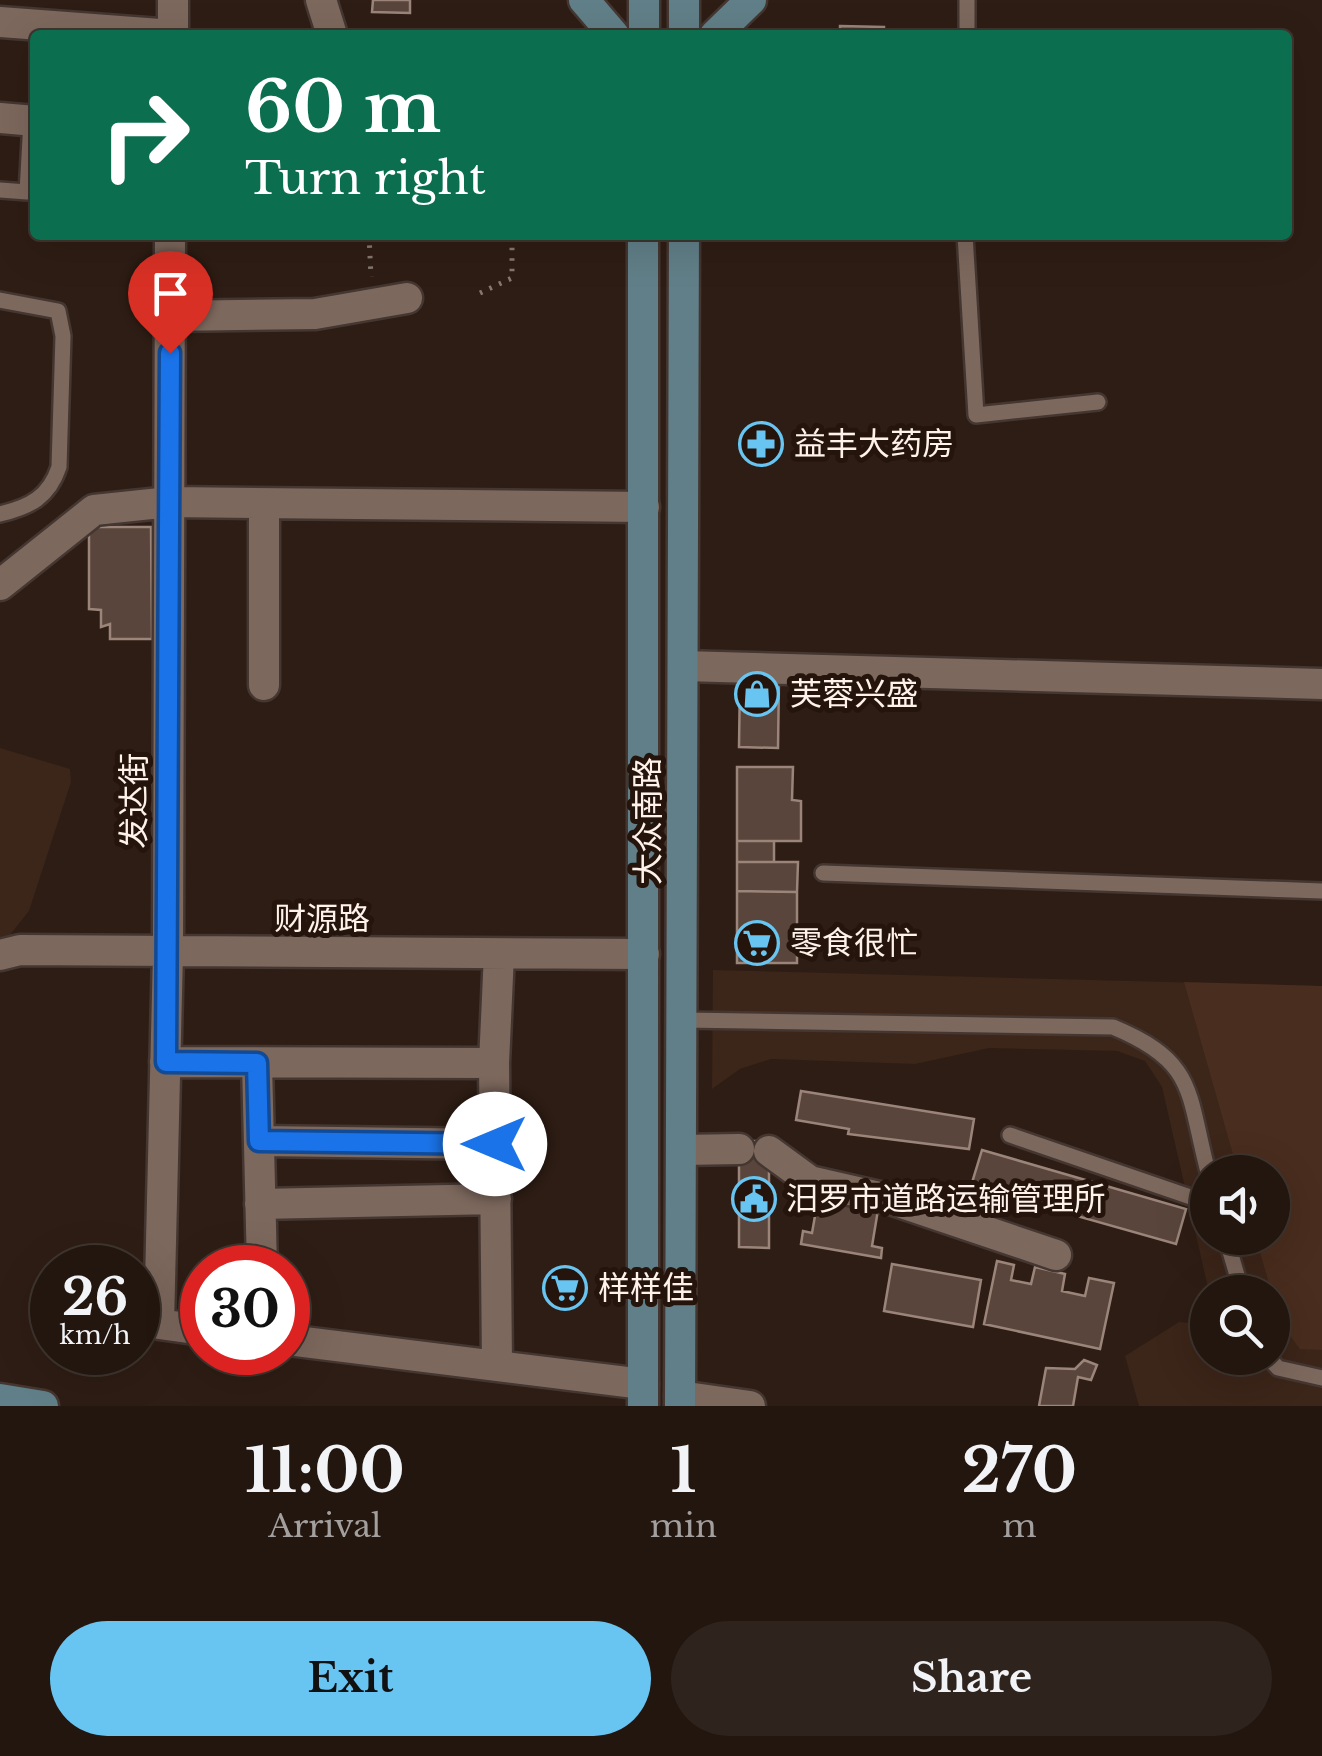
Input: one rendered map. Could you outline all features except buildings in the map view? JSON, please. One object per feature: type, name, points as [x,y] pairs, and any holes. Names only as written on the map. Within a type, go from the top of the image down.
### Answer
[{"type":"main road","points":[[584,0],[610,30]]},
{"type":"main road","points":[[644,0],[644,30]]},
{"type":"main road","points":[[684,0],[684,30]]},
{"type":"main road","points":[[720,30],[750,0]]},
{"type":"main road","name":"大众南路","points":[[643,1395],[644,240]]},
{"type":"main road","name":"大众南路","points":[[680,1401],[684,240]]},
{"type":"main road","points":[[0,1399],[44,1406]]},
{"type":"street","points":[[173,0],[173,30]]},
{"type":"street","points":[[320,0],[330,30]]},
{"type":"street","points":[[0,22],[106,30]]},
{"type":"street","points":[[0,118],[30,121]]},
{"type":"street","name":"发达街","points":[[170,240],[168,953],[159,1324],[180,1327]]},
{"type":"street","points":[[170,316],[314,314],[407,298]]},
{"type":"street","points":[[0,586],[94,510],[170,502],[644,507]]},
{"type":"street","points":[[264,505],[264,685]]},
{"type":"street","points":[[682,666],[1322,684]]},
{"type":"street","name":"财源路","points":[[0,955],[20,950],[644,954]]},
{"type":"street","points":[[497,1364],[494,1063],[500,954]]},
{"type":"street","points":[[166,1062],[494,1063]]},
{"type":"street","points":[[257,1063],[261,1245]]},
{"type":"street","points":[[259,1141],[495,1144]]},
{"type":"street","points":[[682,1150],[754,1150],[810,1181],[893,1200],[1056,1256]]},
{"type":"street","points":[[260,1204],[496,1199]]},
{"type":"street","points":[[310,1343],[497,1364],[643,1395]]},
{"type":"street","points":[[680,1401],[750,1406]]},
{"type":"lane","points":[[967,0],[967,30]]},
{"type":"lane","points":[[0,190],[27,192],[30,156]]},
{"type":"lane","points":[[966,240],[976,414],[1098,402]]},
{"type":"lane","points":[[0,300],[58,311],[63,336],[59,466],[53,485],[41,498],[0,514]]},
{"type":"lane","points":[[822,872],[1322,891]]},
{"type":"lane","points":[[684,1020],[1113,1027],[1168,1055],[1182,1072],[1204,1155]]},
{"type":"lane","points":[[1010,1135],[1190,1197]]},
{"type":"lane","points":[[1290,1371],[1322,1378]]},
{"type":"path","points":[[369,240],[373,304]]},
{"type":"path","points":[[480,293],[512,278],[512,240]]},
{"type":"shaded area","points":[[0,748],[70,769],[71,782],[29,911],[10,935],[0,938]]},
{"type":"shaded area","points":[[713,970],[1322,986],[1322,1406],[1139,1406],[1125,1356],[1179,1322],[1190,1323],[1190,1375],[1290,1375],[1290,1275],[1205,1275],[1201,1255],[1290,1255],[1290,1155],[1190,1155],[1190,1209],[1162,1087],[1145,1061],[1117,1051],[989,1048],[915,1064],[771,1059],[740,1069],[712,1089]]},
{"type":"shaded area","points":[[1184,982],[1322,986],[1322,1350],[1300,1349],[1290,1336],[1290,1275],[1267,1275],[1261,1255],[1290,1255],[1290,1155],[1233,1155]]},
{"type":"place","name":"益丰大药房","points":[[761,444]]},
{"type":"place","name":"芙蓉兴盛","points":[[757,694]]},
{"type":"place","name":"零食很忙","points":[[757,943]]},
{"type":"place","name":"汨罗市道路运输管理所","points":[[754,1199]]},
{"type":"place","name":"样样佳","points":[[565,1288]]},
{"type":"route","points":[[170,353],[166,1062],[257,1063],[259,1141],[495,1144]]}]
